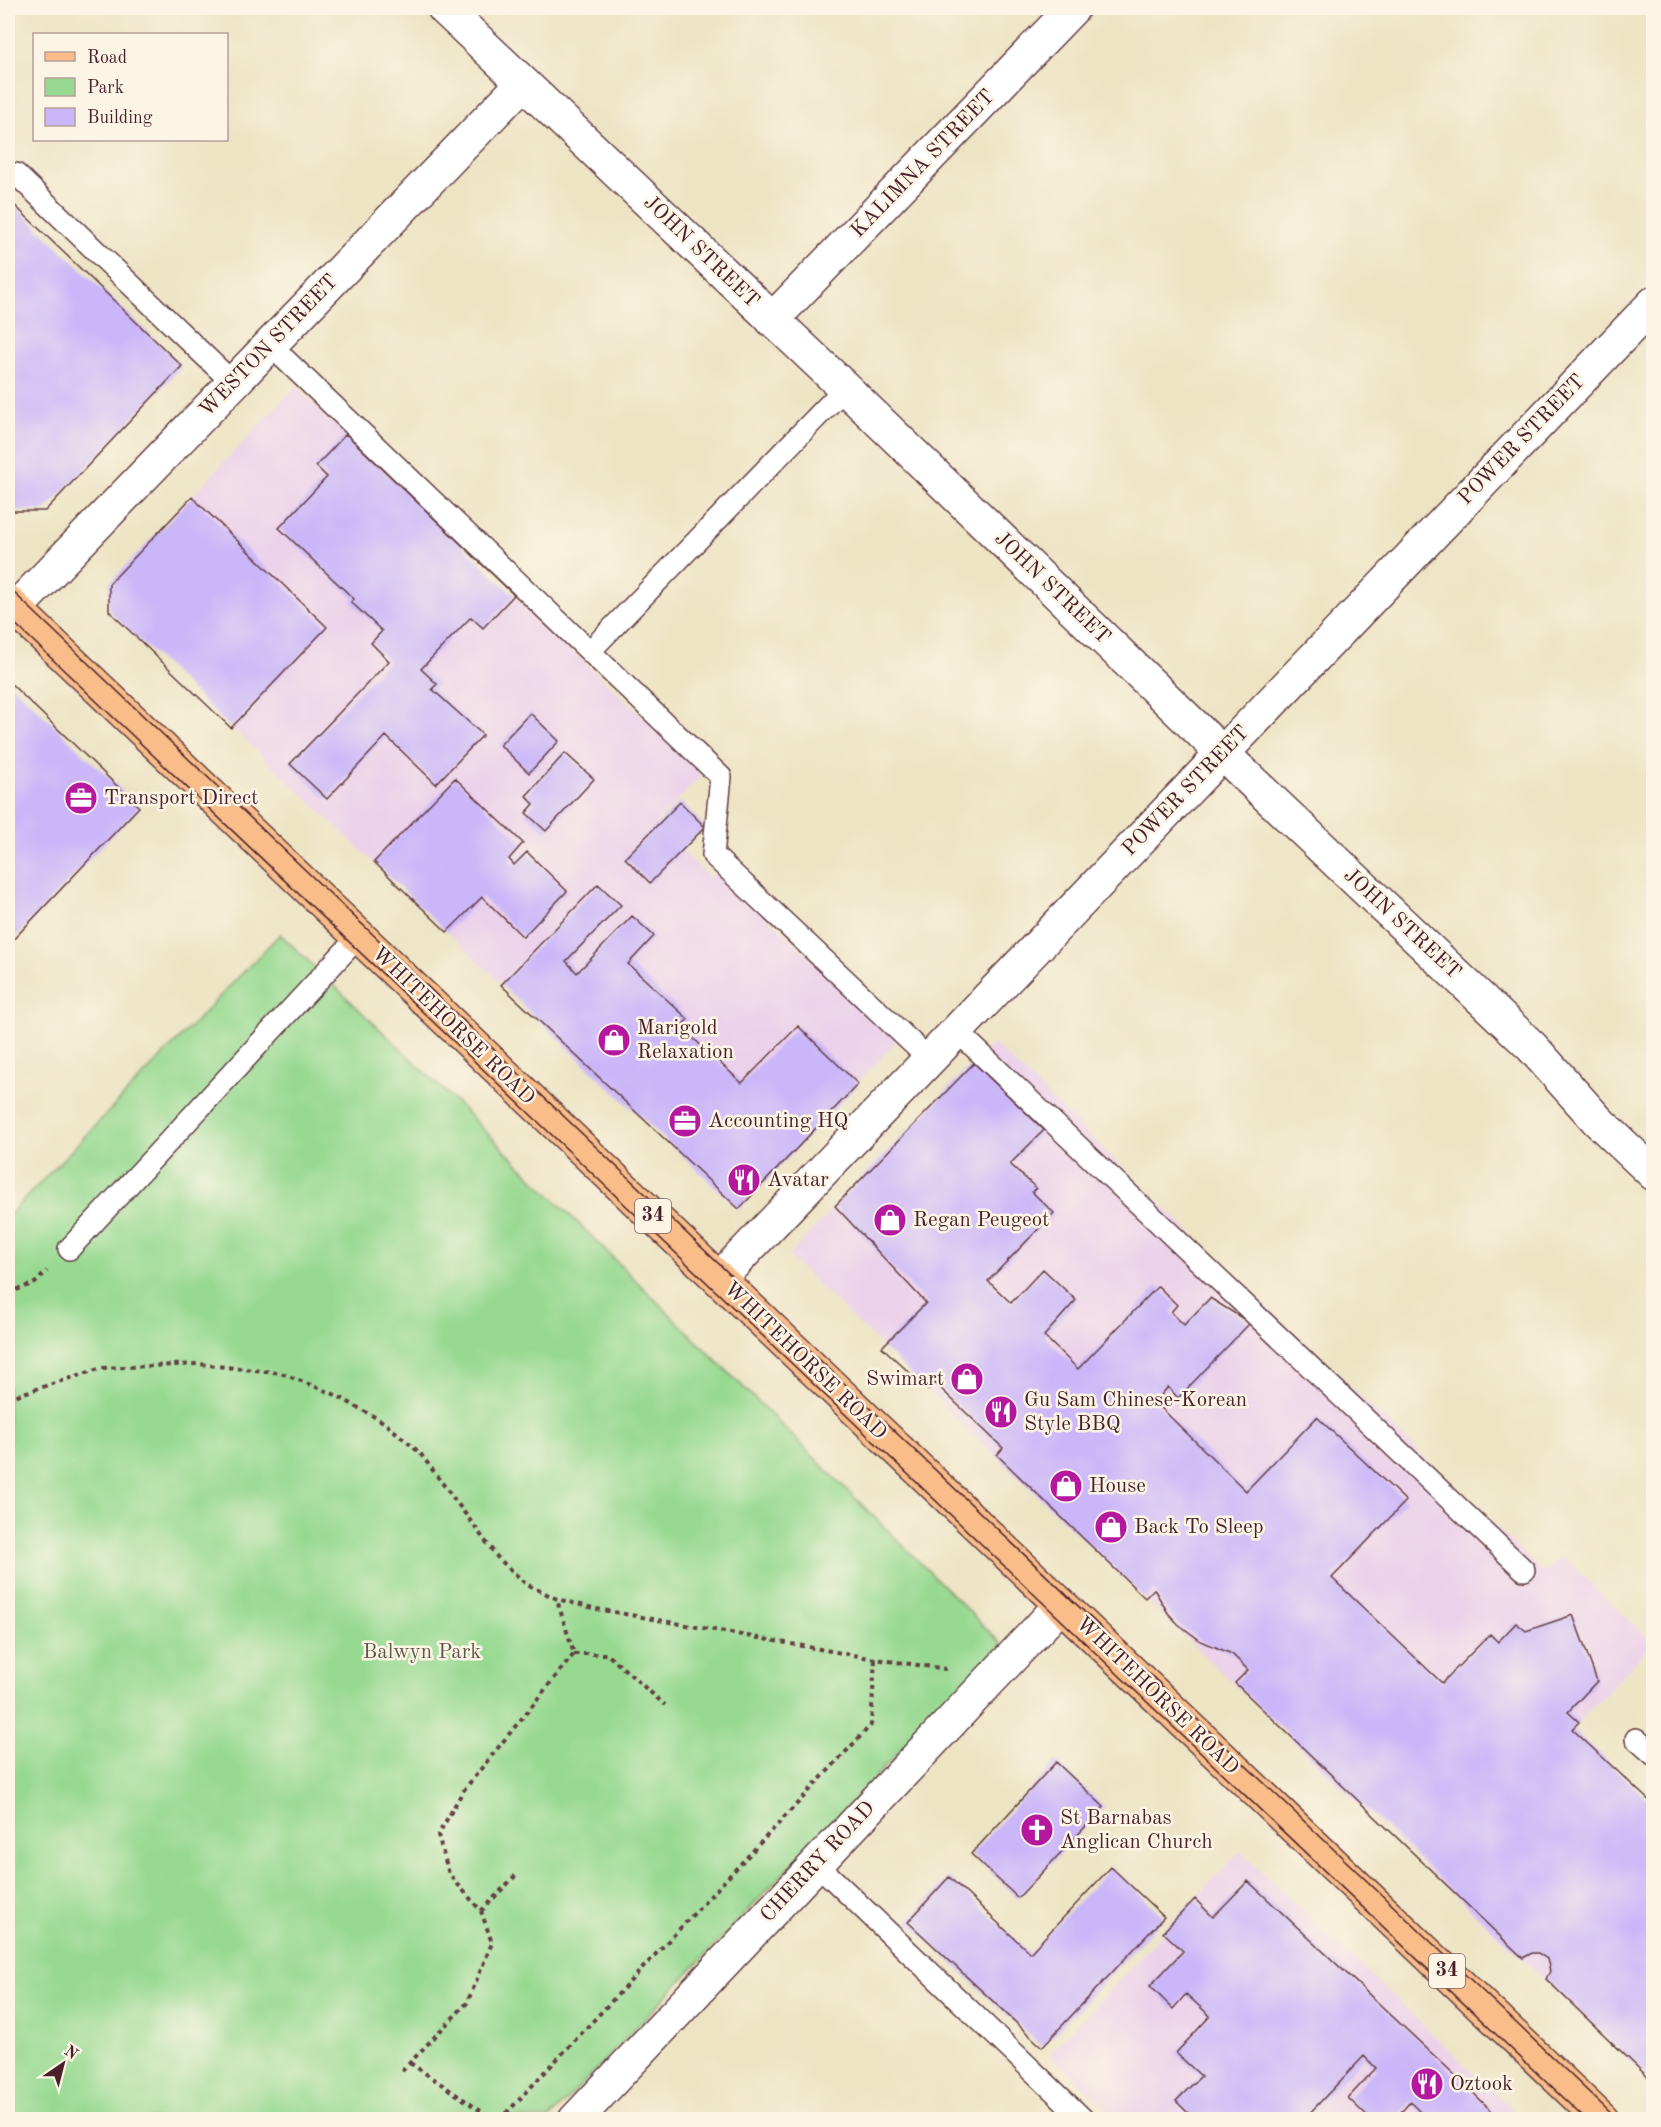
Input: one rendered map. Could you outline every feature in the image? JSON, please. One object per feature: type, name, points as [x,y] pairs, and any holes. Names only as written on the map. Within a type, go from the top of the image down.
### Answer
[{"type":"main road","name":"WHITEHORSE ROAD","points":[[11,606],[1602,2120]]},
{"type":"street","name":"JOHN STREET","points":[[444,8],[1532,1047],[1598,1121],[1653,1174]]},
{"type":"street","name":"KALIMNA STREET","points":[[772,320],[1073,8]]},
{"type":"street","name":"WESTON STREET","points":[[11,606],[233,383],[523,83]]},
{"type":"street","name":"POWER STREET","points":[[719,1279],[958,1032],[1222,752],[1653,303]]},
{"type":"street","name":"CHERRY ROAD","points":[[575,2120],[1061,1605]]},
{"type":"lane","points":[[16,174],[233,383]]},
{"type":"lane","points":[[270,345],[721,777],[713,855],[930,1060]]},
{"type":"lane","points":[[591,650],[844,388]]},
{"type":"lane","points":[[69,1250],[359,936]]},
{"type":"lane","points":[[958,1032],[1524,1569]]},
{"type":"lane","points":[[1636,1739],[1653,1755]]},
{"type":"lane","points":[[817,1864],[1084,2120]]},
{"type":"path","points":[[8,1293],[35,1283],[69,1250]]},
{"type":"path","points":[[8,1389],[10,1397],[102,1368],[199,1364],[281,1373],[336,1395],[385,1423],[420,1453],[498,1558],[526,1584],[556,1599],[597,1609],[875,1659],[994,1676]]},
{"type":"path","points":[[556,1599],[574,1654]]},
{"type":"path","points":[[574,1654],[607,1654],[665,1705]]},
{"type":"path","points":[[402,2071],[467,2003],[492,1943],[481,1911],[449,1874],[438,1835],[463,1791],[574,1654]]},
{"type":"path","points":[[500,2120],[871,1725],[875,1659]]},
{"type":"path","points":[[481,1911],[518,1873]]},
{"type":"path","points":[[410,2063],[494,2120]]},
{"type":"shaded area","points":[[296,386],[570,649],[679,750],[702,775],[655,824],[710,878],[717,870],[898,1040],[739,1209],[109,611],[109,584]]},
{"type":"shaded area","points":[[993,1043],[1544,1573],[1562,1556],[1653,1643],[1572,1729],[1653,1805],[1653,2083],[788,1256]]},
{"type":"shaded area","points":[[1240,1851],[1522,2119],[1119,2119],[1049,2054]]},
{"type":"green space","name":"Balwyn Park","points":[[280,934],[451,1097],[1002,1644],[549,2119],[8,2119],[8,1216]]},
{"type":"building","points":[[8,199],[182,366],[45,511],[8,511]]},
{"type":"building","points":[[346,434],[514,595],[483,628],[471,617],[421,669],[437,684],[432,689],[483,735],[436,784],[386,736],[327,799],[290,764],[389,661],[371,643],[382,631],[351,602],[354,599],[279,528],[327,477],[316,466]]},
{"type":"building","points":[[192,497],[327,627],[231,728],[109,611],[109,584]]},
{"type":"building","points":[[8,681],[139,807],[8,945]]},
{"type":"building","points":[[530,713],[559,741],[529,773],[500,745]]},
{"type":"building","points":[[565,753],[594,779],[546,831],[526,813],[534,804],[526,796]]},
{"type":"building","points":[[455,778],[523,843],[509,859],[514,865],[527,852],[567,891],[523,937],[482,897],[447,932],[374,862]]},
{"type":"building","points":[[680,802],[705,827],[650,883],[625,858]]},
{"type":"building","points":[[598,884],[621,905],[566,961],[577,973],[632,916],[654,936],[628,964],[688,1019],[681,1027],[742,1083],[798,1026],[858,1084],[739,1209],[501,985]]},
{"type":"building","points":[[974,1063],[1044,1130],[1010,1164],[1036,1188],[1032,1192],[1054,1213],[988,1281],[1011,1303],[1043,1269],[1076,1300],[1044,1336],[1078,1369],[1158,1286],[1177,1305],[1171,1312],[1184,1325],[1210,1298],[1250,1323],[1178,1398],[1168,1387],[1155,1402],[1246,1491],[1317,1417],[1406,1501],[1332,1578],[1442,1683],[1490,1634],[1498,1642],[1516,1623],[1526,1631],[1573,1615],[1597,1681],[1568,1712],[1579,1722],[1572,1729],[1654,1805],[1654,2083],[1546,1979],[1550,1971],[1547,1959],[1538,1953],[1532,1953],[1523,1958],[1235,1683],[1248,1670],[1232,1654],[1201,1641],[1178,1624],[1168,1613],[1154,1589],[1145,1598],[997,1455],[1003,1448],[935,1383],[928,1390],[882,1347],[926,1303],[835,1206]]},
{"type":"building","name":"St Barnabas Anglican Church","points":[[1056,1762],[1104,1807],[1018,1898],[971,1854]]},
{"type":"building","points":[[1111,1867],[1164,1917],[1042,2047],[908,1922],[949,1877],[1030,1953]]},
{"type":"building","points":[[1248,1881],[1501,2120],[1415,2120],[1421,2113],[1410,2102],[1394,2120],[1371,2120],[1348,2098],[1376,2068],[1364,2056],[1303,2120],[1195,2120],[1176,2101],[1201,2076],[1176,2053],[1210,2016],[1186,1994],[1173,2009],[1150,1986],[1183,1951],[1163,1932],[1195,1899],[1213,1917]]},
{"type":"tram line","points":[[8,587],[1618,2120]]},
{"type":"tram line","points":[[8,617],[1586,2120]]},
{"type":"place","name":"Transport Direct","points":[[81,798]]},
{"type":"place","name":"Marigold Relaxation","points":[[614,1040]]},
{"type":"place","name":"Accounting HQ","points":[[685,1121]]},
{"type":"place","name":"Avatar","points":[[744,1180]]},
{"type":"place","name":"Regan Peugeot","points":[[890,1220]]},
{"type":"place","name":"Swimart","points":[[967,1379]]},
{"type":"place","name":"Gu Sam Chinese-Korean Style BBQ","points":[[1001,1412]]},
{"type":"place","name":"House","points":[[1066,1486]]},
{"type":"place","name":"Back To Sleep","points":[[1111,1527]]},
{"type":"place","name":"St Barnabas Anglican Church","points":[[1037,1830]]},
{"type":"place","name":"Oztook","points":[[1427,2084]]}]
